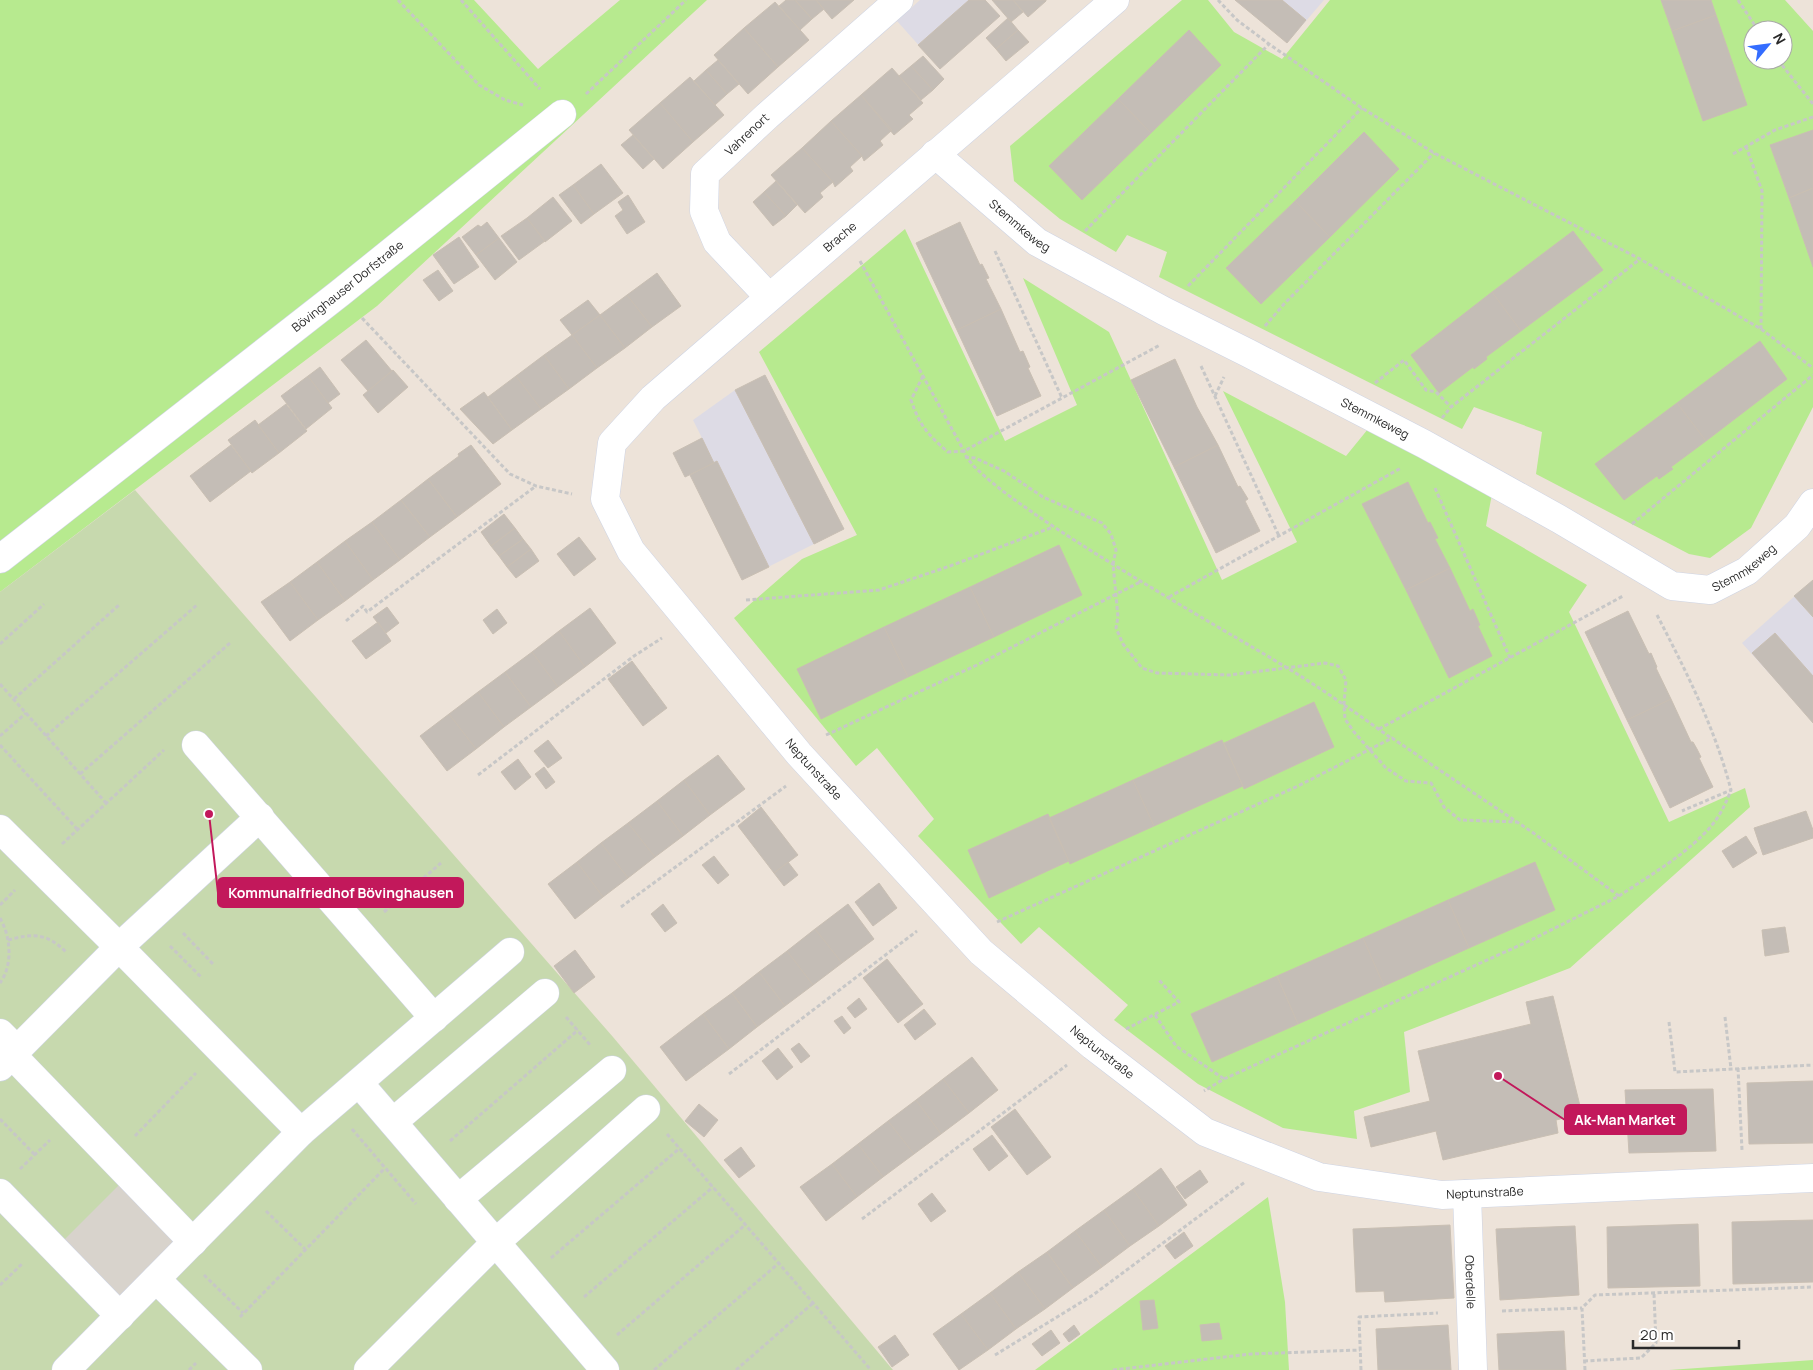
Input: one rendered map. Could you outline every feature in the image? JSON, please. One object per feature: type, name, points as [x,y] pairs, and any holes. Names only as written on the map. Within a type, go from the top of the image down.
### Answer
[{"type":"street","name":"Vahrenort","points":[[769,297],[717,242],[704,211],[705,174],[767,116],[899,0]]},
{"type":"street","name":"Brache","points":[[605,499],[612,443],[653,398],[1115,0]]},
{"type":"street","name":"Bövinghauser Dorfstraße","points":[[0,559],[340,293],[562,114]]},
{"type":"street","name":"Stemmkeweg","points":[[935,154],[1037,242],[1062,254],[1177,321],[1348,405],[1423,450],[1559,519],[1649,582],[1710,590],[1747,571],[1797,526],[1813,503]]},
{"type":"street","name":"Neptunstraße","points":[[605,499],[631,551],[799,754],[981,952],[1093,1046],[1205,1132],[1319,1176],[1442,1196],[1813,1178]]},
{"type":"street","points":[[196,745],[434,1018]]},
{"type":"street","points":[[188,1247],[113,1158],[7,1051],[90,977],[119,947],[260,817]]},
{"type":"street","points":[[0,829],[301,1132]]},
{"type":"street","points":[[66,1370],[301,1132],[510,952]]},
{"type":"street","points":[[393,1122],[545,993]]},
{"type":"street","points":[[458,1199],[612,1070]]},
{"type":"street","points":[[359,1083],[599,1363]]},
{"type":"street","points":[[368,1370],[495,1243],[646,1109]]},
{"type":"street","points":[[7,1184],[120,1316]]},
{"type":"street","name":"Oberdelle","points":[[1466,1194],[1473,1370]]},
{"type":"street","points":[[156,1279],[248,1370]]},
{"type":"path","points":[[398,0],[479,84],[505,100],[562,114]]},
{"type":"path","points":[[461,0],[562,114]]},
{"type":"path","points":[[562,114],[593,88],[686,0]]},
{"type":"path","points":[[1218,0],[1236,20],[1269,44],[1362,108],[1434,154],[1640,258],[1761,329],[1813,368]]},
{"type":"path","points":[[1738,0],[1751,20]]},
{"type":"path","points":[[1062,254],[1269,44]]},
{"type":"path","points":[[1786,70],[1813,104]]},
{"type":"path","points":[[923,375],[911,400],[916,415],[928,435],[948,452],[964,451],[1062,398],[1177,321],[1362,108]]},
{"type":"path","points":[[1733,154],[1775,130],[1813,117]]},
{"type":"path","points":[[1746,146],[1762,191],[1761,329]]},
{"type":"path","points":[[1261,331],[1284,304],[1434,154]]},
{"type":"path","points":[[844,234],[923,375],[964,451],[965,457],[985,478],[1022,506],[1113,564],[1285,666],[1344,704],[1517,822],[1619,896]]},
{"type":"path","points":[[995,250],[1062,398]]},
{"type":"path","points":[[1348,405],[1404,360],[1426,390],[1436,392],[1450,407],[1640,258]]},
{"type":"path","points":[[340,293],[366,324],[510,474],[536,486],[605,499]]},
{"type":"path","points":[[1177,321],[1279,536]]},
{"type":"path","points":[[1638,517],[1813,375]]},
{"type":"path","points":[[1169,598],[1279,536],[1423,450],[1510,658]]},
{"type":"path","points":[[965,457],[975,458],[1004,470],[1043,496],[1102,524],[1111,534],[1116,550],[1113,564],[1118,617],[1116,628],[1124,644],[1142,668],[1157,673],[1230,674],[1285,666],[1300,667],[1325,662],[1338,666],[1346,680],[1345,719],[1368,749],[1386,768],[1406,781],[1431,783],[1444,807],[1460,820],[1517,822]]},
{"type":"path","points":[[346,621],[364,606],[367,612],[536,486]]},
{"type":"path","points":[[746,600],[879,590],[950,566],[1054,526]]},
{"type":"path","points":[[824,736],[977,665],[1142,581]]},
{"type":"path","points":[[1203,1091],[1224,1079],[1527,942],[1619,896],[1693,844],[1712,825],[1724,808],[1731,790],[1725,767],[1649,582],[1379,729]]},
{"type":"path","points":[[0,644],[44,604]]},
{"type":"path","points":[[14,699],[119,605]]},
{"type":"path","points":[[46,736],[197,605]]},
{"type":"path","points":[[478,775],[634,656],[689,620]]},
{"type":"path","points":[[80,774],[230,643]]},
{"type":"path","points":[[0,684],[106,803]]},
{"type":"path","points":[[0,736],[26,713]]},
{"type":"path","points":[[967,935],[1298,786],[1392,738]]},
{"type":"path","points":[[0,745],[77,829]]},
{"type":"path","points":[[38,867],[162,751]]},
{"type":"path","points":[[621,908],[812,768]]},
{"type":"path","points":[[1682,811],[1731,790]]},
{"type":"path","points":[[360,934],[441,863]]},
{"type":"path","points":[[729,1074],[944,910]]},
{"type":"path","points":[[0,918],[8,940],[6,974],[0,983]]},
{"type":"path","points":[[143,971],[183,933],[214,965]]},
{"type":"path","points":[[8,940],[27,935],[39,935],[61,947],[90,977]]},
{"type":"path","points":[[170,946],[201,977]]},
{"type":"path","points":[[1159,980],[1179,1002],[1155,1015],[1176,1046],[1224,1079]]},
{"type":"path","points":[[545,993],[612,1070]]},
{"type":"path","points":[[1725,1016],[1731,1069]]},
{"type":"path","points":[[1669,1022],[1674,1072],[1813,1065]]},
{"type":"path","points":[[426,1161],[578,1030]]},
{"type":"path","points":[[862,1219],[1093,1046]]},
{"type":"path","points":[[113,1158],[220,1049]]},
{"type":"path","points":[[1738,1068],[1744,1182]]},
{"type":"path","points":[[218,1340],[384,1168],[332,1106]]},
{"type":"path","points":[[646,1109],[871,1370]]},
{"type":"path","points":[[7,1184],[73,1118]]},
{"type":"path","points":[[0,1119],[35,1155]]},
{"type":"path","points":[[526,1279],[680,1148]]},
{"type":"path","points":[[995,1355],[1093,1294],[1275,1159]]},
{"type":"path","points":[[560,1318],[713,1187]]},
{"type":"path","points":[[244,1190],[306,1249]]},
{"type":"path","points":[[599,1363],[746,1225]]},
{"type":"path","points":[[188,1247],[243,1313]]},
{"type":"path","points":[[654,1370],[779,1263]]},
{"type":"path","points":[[1585,1370],[1582,1308],[1594,1295],[1813,1287]]},
{"type":"path","points":[[1584,1361],[1641,1358],[1656,1344],[1654,1294]]},
{"type":"path","points":[[736,1370],[813,1303]]},
{"type":"path","points":[[1361,1370],[1359,1317],[1582,1308]]},
{"type":"path","points":[[1113,1370],[1251,1354],[1360,1350]]},
{"type":"shaded area","points":[[920,0],[985,0],[1000,16],[940,69],[897,21]]},
{"type":"shaded area","points":[[1235,0],[1324,0],[1287,43]]},
{"type":"shaded area","points":[[765,375],[844,529],[742,580],[690,475],[685,477],[673,453],[702,438],[693,420],[735,390]]},
{"type":"shaded area","points":[[1813,580],[1813,723],[1742,643]]},
{"type":"shaded area","points":[[129,1175],[193,1242],[120,1316],[55,1249]]},
{"type":"green space","points":[[0,0],[474,0],[538,69],[620,0],[707,0],[377,306],[0,592]]},
{"type":"green space","points":[[1182,0],[1208,0],[1234,32],[1282,59],[1330,0],[1785,0],[1813,31],[1813,407],[1751,528],[1710,558],[1689,554],[1536,474],[1542,432],[1474,407],[1462,429],[1159,277],[1167,252],[1127,235],[1116,252],[1060,219],[1014,181],[1010,146]]},
{"type":"green space","points":[[905,229],[1005,441],[1077,405],[1023,278],[1109,332],[1222,580],[1297,542],[1223,391],[1346,456],[1368,429],[1492,494],[1486,526],[1587,585],[1569,612],[1669,822],[1745,788],[1750,807],[1570,968],[1404,1032],[1410,1092],[1354,1111],[1357,1139],[1283,1128],[1198,1084],[1114,1020],[1128,1005],[1039,927],[1021,944],[918,836],[934,819],[877,748],[856,766],[734,618],[802,559],[857,535],[759,352]]},
{"type":"green space","points":[[135,490],[613,1037],[893,1370],[0,1370],[0,592]]},
{"type":"green space","points":[[1268,1197],[1285,1302],[1289,1370],[1035,1370]]},
{"type":"green space","points":[[1813,1360],[1813,1370],[1669,1370]]},
{"type":"building","points":[[786,0],[795,0],[812,19],[800,30],[779,6]]},
{"type":"building","points":[[795,0],[816,0],[824,9],[812,19]]},
{"type":"building","points":[[816,0],[854,0],[832,19]]},
{"type":"building","points":[[969,0],[985,0],[1000,16],[940,69],[918,45]]},
{"type":"building","points":[[992,0],[1013,0],[1023,12],[1011,22]]},
{"type":"building","points":[[1013,0],[1046,0],[1046,1],[1028,17]]},
{"type":"building","points":[[1235,0],[1282,0],[1306,20],[1287,43]]},
{"type":"building","points":[[1661,0],[1711,0],[1716,15],[1672,31]]},
{"type":"building","points":[[775,2],[809,40],[778,67],[744,28]]},
{"type":"building","points":[[1716,15],[1747,105],[1703,121],[1672,31]]},
{"type":"building","points":[[1008,18],[1018,30],[996,49],[986,38]]},
{"type":"building","points":[[744,28],[778,67],[748,94],[714,55]]},
{"type":"building","points":[[1018,30],[1029,42],[1006,61],[996,49]]},
{"type":"building","points":[[1189,30],[1221,65],[1151,133],[1118,99]]},
{"type":"building","points":[[923,56],[944,79],[933,90],[911,66]]},
{"type":"building","points":[[718,60],[739,84],[727,94],[706,70]]},
{"type":"building","points":[[911,66],[933,90],[921,100],[899,76]]},
{"type":"building","points":[[892,68],[923,103],[909,115],[913,119],[894,135],[861,95]]},
{"type":"building","points":[[706,70],[727,94],[715,105],[694,81]]},
{"type":"building","points":[[690,77],[724,115],[693,142],[660,103]]},
{"type":"building","points":[[861,95],[892,130],[880,141],[883,145],[864,161],[862,156],[831,121]]},
{"type":"building","points":[[1118,99],[1151,133],[1082,200],[1049,166]]},
{"type":"building","points":[[660,103],[693,142],[663,169],[629,130]]},
{"type":"building","points":[[831,121],[862,156],[850,167],[853,171],[835,187],[833,182],[802,148]]},
{"type":"building","points":[[1813,130],[1813,188],[1789,198],[1770,145]]},
{"type":"building","points":[[1364,132],[1399,169],[1330,237],[1295,201]]},
{"type":"building","points":[[633,135],[654,159],[643,169],[621,145]]},
{"type":"building","points":[[802,148],[833,182],[820,193],[823,197],[805,213],[771,175]]},
{"type":"building","points":[[601,164],[623,193],[594,214],[573,185]]},
{"type":"building","points":[[776,181],[797,205],[786,216],[764,192]]},
{"type":"building","points":[[573,185],[594,214],[581,224],[559,195]]},
{"type":"building","points":[[1813,188],[1813,267],[1789,198]]},
{"type":"building","points":[[764,192],[786,216],[773,226],[753,202]]},
{"type":"building","points":[[628,195],[645,222],[627,234],[615,216],[623,210],[618,202]]},
{"type":"building","points":[[553,197],[572,221],[545,242],[527,218]]},
{"type":"building","points":[[1295,201],[1330,237],[1261,304],[1226,268]]},
{"type":"building","points":[[527,218],[545,241],[519,260],[501,236]]},
{"type":"building","points":[[487,222],[499,238],[476,255],[462,237],[478,225],[481,227]]},
{"type":"building","points":[[960,222],[980,265],[982,264],[989,278],[986,279],[1001,309],[957,330],[916,243]]},
{"type":"building","points":[[1573,231],[1603,270],[1521,331],[1492,292]]},
{"type":"building","points":[[459,237],[479,267],[454,284],[433,255]]},
{"type":"building","points":[[499,238],[517,262],[495,280],[476,255]]},
{"type":"building","points":[[438,270],[453,291],[439,301],[423,280]]},
{"type":"building","points":[[657,273],[681,306],[652,327],[627,295]]},
{"type":"building","points":[[1492,292],[1521,331],[1486,357],[1487,359],[1474,369],[1473,367],[1439,393],[1411,355]]},
{"type":"building","points":[[627,295],[652,327],[625,348],[600,315]]},
{"type":"building","points":[[588,300],[600,315],[572,335],[560,320]]},
{"type":"building","points":[[1001,309],[1020,352],[1023,351],[1030,367],[1028,368],[1041,396],[997,416],[957,330]]},
{"type":"building","points":[[600,315],[625,348],[597,368],[572,335]]},
{"type":"building","points":[[572,335],[597,368],[569,389],[544,355]]},
{"type":"building","points":[[366,340],[392,371],[368,391],[341,360]]},
{"type":"building","points":[[1760,341],[1787,379],[1706,441],[1677,403]]},
{"type":"building","points":[[544,355],[569,389],[541,409],[516,376]]},
{"type":"building","points":[[1175,359],[1197,407],[1218,445],[1174,467],[1131,380]]},
{"type":"building","points":[[320,367],[340,394],[328,403],[308,376]]},
{"type":"building","points":[[393,370],[408,387],[378,413],[363,395]]},
{"type":"building","points":[[765,375],[844,529],[814,544],[735,390]]},
{"type":"building","points":[[308,376],[332,408],[306,429],[281,396]]},
{"type":"building","points":[[516,376],[541,409],[512,430],[488,397]]},
{"type":"building","points":[[484,392],[512,430],[493,444],[460,409]]},
{"type":"building","points":[[1677,403],[1706,441],[1671,467],[1673,469],[1659,479],[1657,476],[1624,500],[1595,464]]},
{"type":"building","points":[[286,404],[307,431],[279,453],[258,425]]},
{"type":"building","points":[[255,420],[279,453],[252,473],[228,440]]},
{"type":"building","points":[[702,438],[714,463],[685,477],[673,453]]},
{"type":"building","points":[[231,445],[251,471],[210,502],[190,476]]},
{"type":"building","points":[[471,445],[501,484],[457,517],[428,479]]},
{"type":"building","points":[[1218,445],[1238,487],[1240,486],[1248,499],[1245,501],[1260,531],[1216,553],[1174,467]]},
{"type":"building","points":[[717,461],[769,567],[742,580],[690,475]]},
{"type":"building","points":[[428,479],[457,517],[430,537],[401,500]]},
{"type":"building","points":[[1408,482],[1428,523],[1430,522],[1438,538],[1435,539],[1450,568],[1406,590],[1362,504]]},
{"type":"building","points":[[401,500],[430,537],[400,560],[372,522]]},
{"type":"building","points":[[504,514],[515,528],[491,546],[481,532]]},
{"type":"building","points":[[372,522],[400,560],[373,580],[345,541]]},
{"type":"building","points":[[515,528],[523,539],[499,556],[491,546]]},
{"type":"building","points":[[579,537],[596,559],[574,576],[557,554]]},
{"type":"building","points":[[523,539],[531,549],[507,567],[499,556]]},
{"type":"building","points":[[345,541],[373,580],[345,601],[317,562]]},
{"type":"building","points":[[1059,545],[1082,595],[994,637],[970,587]]},
{"type":"building","points":[[531,549],[539,561],[516,578],[507,567]]},
{"type":"building","points":[[317,562],[345,601],[318,620],[290,582]]},
{"type":"building","points":[[1450,568],[1470,611],[1473,609],[1480,625],[1478,626],[1492,656],[1449,678],[1406,590]]},
{"type":"building","points":[[1813,580],[1813,617],[1794,596]]},
{"type":"building","points":[[290,582],[318,620],[290,641],[261,602]]},
{"type":"building","points":[[970,587],[994,637],[908,677],[884,627]]},
{"type":"building","points":[[387,607],[399,623],[386,633],[373,617]]},
{"type":"building","points":[[590,608],[616,643],[585,667],[559,631]]},
{"type":"building","points":[[497,609],[507,623],[493,634],[483,620]]},
{"type":"building","points":[[1628,611],[1649,654],[1651,653],[1671,699],[1627,720],[1585,632]]},
{"type":"building","points":[[378,622],[391,641],[366,659],[352,641]]},
{"type":"building","points":[[884,627],[908,677],[821,719],[797,669]]},
{"type":"building","points":[[559,631],[585,667],[558,687],[532,652]]},
{"type":"building","points":[[1775,633],[1813,676],[1813,723],[1752,653]]},
{"type":"building","points":[[532,652],[558,687],[531,707],[505,672]]},
{"type":"building","points":[[632,661],[667,708],[643,726],[608,679]]},
{"type":"building","points":[[505,672],[531,707],[504,727],[478,692]]},
{"type":"building","points":[[478,692],[504,727],[476,749],[449,714]]},
{"type":"building","points":[[1671,699],[1691,742],[1693,742],[1701,757],[1699,758],[1713,787],[1670,808],[1627,720]]},
{"type":"building","points":[[1314,702],[1334,747],[1244,789],[1224,743]]},
{"type":"building","points":[[449,714],[476,749],[447,771],[420,736]]},
{"type":"building","points":[[548,740],[562,758],[548,768],[534,751]]},
{"type":"building","points":[[1222,740],[1243,786],[1154,826],[1133,780]]},
{"type":"building","points":[[718,755],[745,789],[710,815],[684,780]]},
{"type":"building","points":[[518,759],[531,777],[515,790],[501,772]]},
{"type":"building","points":[[544,767],[555,782],[546,789],[535,774]]},
{"type":"building","points":[[684,780],[710,815],[683,836],[657,801]]},
{"type":"building","points":[[1133,780],[1154,826],[1070,864],[1049,818]]},
{"type":"building","points":[[657,801],[683,836],[655,857],[628,823]]},
{"type":"building","points":[[761,807],[798,855],[774,873],[738,826]]},
{"type":"building","points":[[1806,811],[1813,830],[1813,838],[1763,855],[1754,828]]},
{"type":"building","points":[[1048,814],[1069,861],[989,898],[968,850]]},
{"type":"building","points":[[628,823],[655,857],[628,878],[601,843]]},
{"type":"building","points":[[1746,836],[1757,853],[1733,868],[1722,851]]},
{"type":"building","points":[[601,843],[628,878],[603,897],[577,862]]},
{"type":"building","points":[[714,856],[729,875],[718,884],[702,865]]},
{"type":"building","points":[[577,862],[603,897],[575,919],[548,884]]},
{"type":"building","points":[[788,862],[798,875],[784,886],[774,873]]},
{"type":"building","points":[[1535,862],[1555,910],[1469,948],[1448,900]]},
{"type":"building","points":[[879,883],[897,908],[873,926],[855,902]]},
{"type":"building","points":[[1448,900],[1469,948],[1384,986],[1363,938]]},
{"type":"building","points":[[663,904],[677,923],[665,932],[651,914]]},
{"type":"building","points":[[848,904],[874,939],[842,963],[815,929]]},
{"type":"building","points":[[1785,927],[1789,952],[1765,956],[1762,930]]},
{"type":"building","points":[[815,929],[842,963],[813,985],[787,951]]},
{"type":"building","points":[[1363,938],[1384,986],[1298,1024],[1277,976]]},
{"type":"building","points":[[575,950],[595,977],[574,993],[554,966]]},
{"type":"building","points":[[787,951],[813,985],[785,1006],[759,972]]},
{"type":"building","points":[[887,959],[923,1004],[898,1023],[863,978]]},
{"type":"building","points":[[759,972],[785,1006],[757,1027],[732,993]]},
{"type":"building","points":[[1277,976],[1298,1024],[1212,1062],[1191,1014]]},
{"type":"building","points":[[732,993],[757,1027],[729,1049],[703,1014]]},
{"type":"building","points":[[1553,996],[1582,1114],[1556,1120],[1558,1133],[1443,1160],[1436,1131],[1371,1147],[1364,1117],[1430,1101],[1418,1051],[1531,1024],[1526,1002]]},
{"type":"building","points":[[859,998],[867,1009],[855,1018],[847,1008]]},
{"type":"building","points":[[924,1009],[936,1024],[915,1040],[904,1025]]},
{"type":"building","points":[[703,1014],[729,1049],[686,1081],[660,1047]]},
{"type":"building","points":[[842,1016],[851,1028],[844,1034],[834,1021]]},
{"type":"building","points":[[799,1043],[810,1056],[801,1063],[791,1049]]},
{"type":"building","points":[[778,1048],[793,1067],[777,1080],[762,1061]]},
{"type":"building","points":[[972,1057],[998,1090],[969,1113],[943,1079]]},
{"type":"building","points":[[943,1079],[969,1113],[941,1134],[916,1100]]},
{"type":"building","points":[[1813,1081],[1813,1143],[1749,1144],[1747,1083]]},
{"type":"building","points":[[1713,1089],[1716,1151],[1629,1153],[1625,1090]]},
{"type":"building","points":[[916,1100],[941,1134],[914,1154],[888,1121]]},
{"type":"building","points":[[699,1104],[718,1120],[704,1137],[685,1121]]},
{"type":"building","points":[[1015,1109],[1051,1157],[1027,1175],[991,1127]]},
{"type":"building","points":[[888,1121],[914,1154],[883,1177],[858,1144]]},
{"type":"building","points":[[992,1135],[1008,1156],[989,1171],[973,1149]]},
{"type":"building","points":[[858,1144],[883,1177],[857,1197],[832,1164]]},
{"type":"building","points":[[741,1147],[755,1166],[739,1178],[724,1160]]},
{"type":"building","points":[[832,1164],[857,1197],[826,1221],[800,1187]]},
{"type":"building","points":[[1161,1168],[1187,1205],[1159,1226],[1133,1189]]},
{"type":"building","points":[[1200,1170],[1208,1182],[1185,1199],[1176,1187]]},
{"type":"building","points":[[1133,1189],[1159,1226],[1130,1246],[1104,1210]]},
{"type":"building","points":[[932,1193],[946,1211],[931,1222],[918,1204]]},
{"type":"building","points":[[1104,1210],[1130,1246],[1102,1267],[1075,1231]]},
{"type":"building","points":[[1813,1220],[1813,1282],[1733,1284],[1732,1222]]},
{"type":"building","points":[[1698,1224],[1700,1286],[1608,1288],[1607,1227]]},
{"type":"building","points":[[1450,1225],[1454,1298],[1385,1302],[1384,1291],[1356,1292],[1353,1229]]},
{"type":"building","points":[[1575,1226],[1579,1295],[1500,1300],[1496,1229]]},
{"type":"building","points":[[1075,1231],[1102,1267],[1073,1288],[1047,1252]]},
{"type":"building","points":[[1184,1232],[1193,1246],[1175,1259],[1165,1246]]},
{"type":"building","points":[[1047,1252],[1073,1288],[1045,1309],[1018,1272]]},
{"type":"building","points":[[1018,1272],[1045,1309],[1016,1329],[990,1293]]},
{"type":"building","points":[[990,1293],[1016,1329],[988,1350],[961,1314]]},
{"type":"building","points":[[1154,1300],[1158,1328],[1143,1330],[1140,1301]]},
{"type":"building","points":[[961,1314],[988,1350],[959,1370],[933,1334]]},
{"type":"building","points":[[1219,1323],[1222,1339],[1202,1341],[1200,1325]]},
{"type":"building","points":[[1074,1325],[1080,1334],[1069,1342],[1063,1334]]},
{"type":"building","points":[[1448,1325],[1451,1370],[1378,1370],[1376,1329]]},
{"type":"building","points":[[1051,1330],[1060,1343],[1042,1356],[1032,1344]]},
{"type":"building","points":[[1564,1331],[1566,1370],[1499,1370],[1497,1334]]},
{"type":"building","points":[[895,1335],[909,1355],[892,1367],[878,1347]]},
{"type":"place","name":"Kommunalfriedhof Bövinghausen","points":[[209,814]]},
{"type":"place","name":"Ak-Man Market","points":[[1498,1076]]}]
